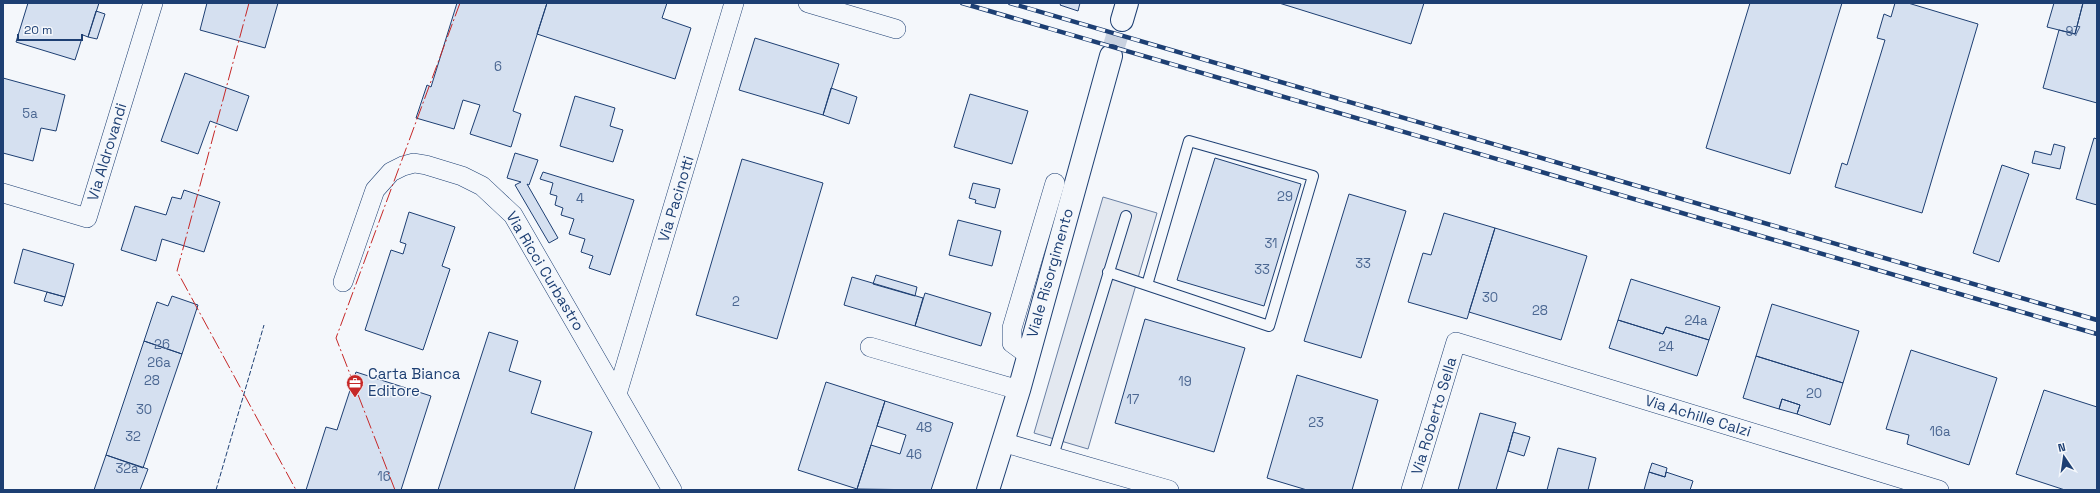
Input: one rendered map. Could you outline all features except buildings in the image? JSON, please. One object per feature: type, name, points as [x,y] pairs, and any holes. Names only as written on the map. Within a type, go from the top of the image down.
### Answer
[{"type":"main road","name":"Viale Risorgimento","points":[[988,490],[1019,390],[1027,354],[1111,56]]},
{"type":"street","name":"Via Aldrovandi","points":[[3,192],[87,218],[153,3]]},
{"type":"street","name":"Via Pacinotti","points":[[618,394],[734,3]]},
{"type":"street","points":[[808,3],[896,29]]},
{"type":"street","name":"Via Ricci Curbastro","points":[[343,282],[375,190],[391,172],[403,166],[414,163],[462,176],[482,186],[514,215],[672,490]]},
{"type":"street","points":[[1027,354],[1012,343],[1012,328],[1055,183]]},
{"type":"street","name":"Via Roberto Sella","points":[[1411,490],[1456,342]]},
{"type":"street","name":"Via Achille Calzi","points":[[1456,342],[1939,490]]},
{"type":"street","points":[[870,347],[1019,390]]},
{"type":"street","points":[[1002,442],[1169,490]]},
{"type":"lane","points":[[1108,272],[1269,326],[1313,176],[1189,141],[1148,285]]},
{"type":"lane","points":[[1053,456],[1126,216]]},
{"type":"shaded area","points":[[1103,197],[1157,213],[1088,449],[1034,433]]},
{"type":"tunnel","points":[[1111,56],[1122,20]]},
{"type":"railway","points":[[962,3],[2097,334]]},
{"type":"railway","points":[[1010,3],[2097,320]]},
{"type":"fence","points":[[216,490],[264,325]]},
{"type":"power","points":[[249,3],[177,271],[296,490]]},
{"type":"power","points":[[395,490],[336,338],[460,3]]},
{"type":"place","name":"Carta Bianca Editore","points":[[355,398]]}]
